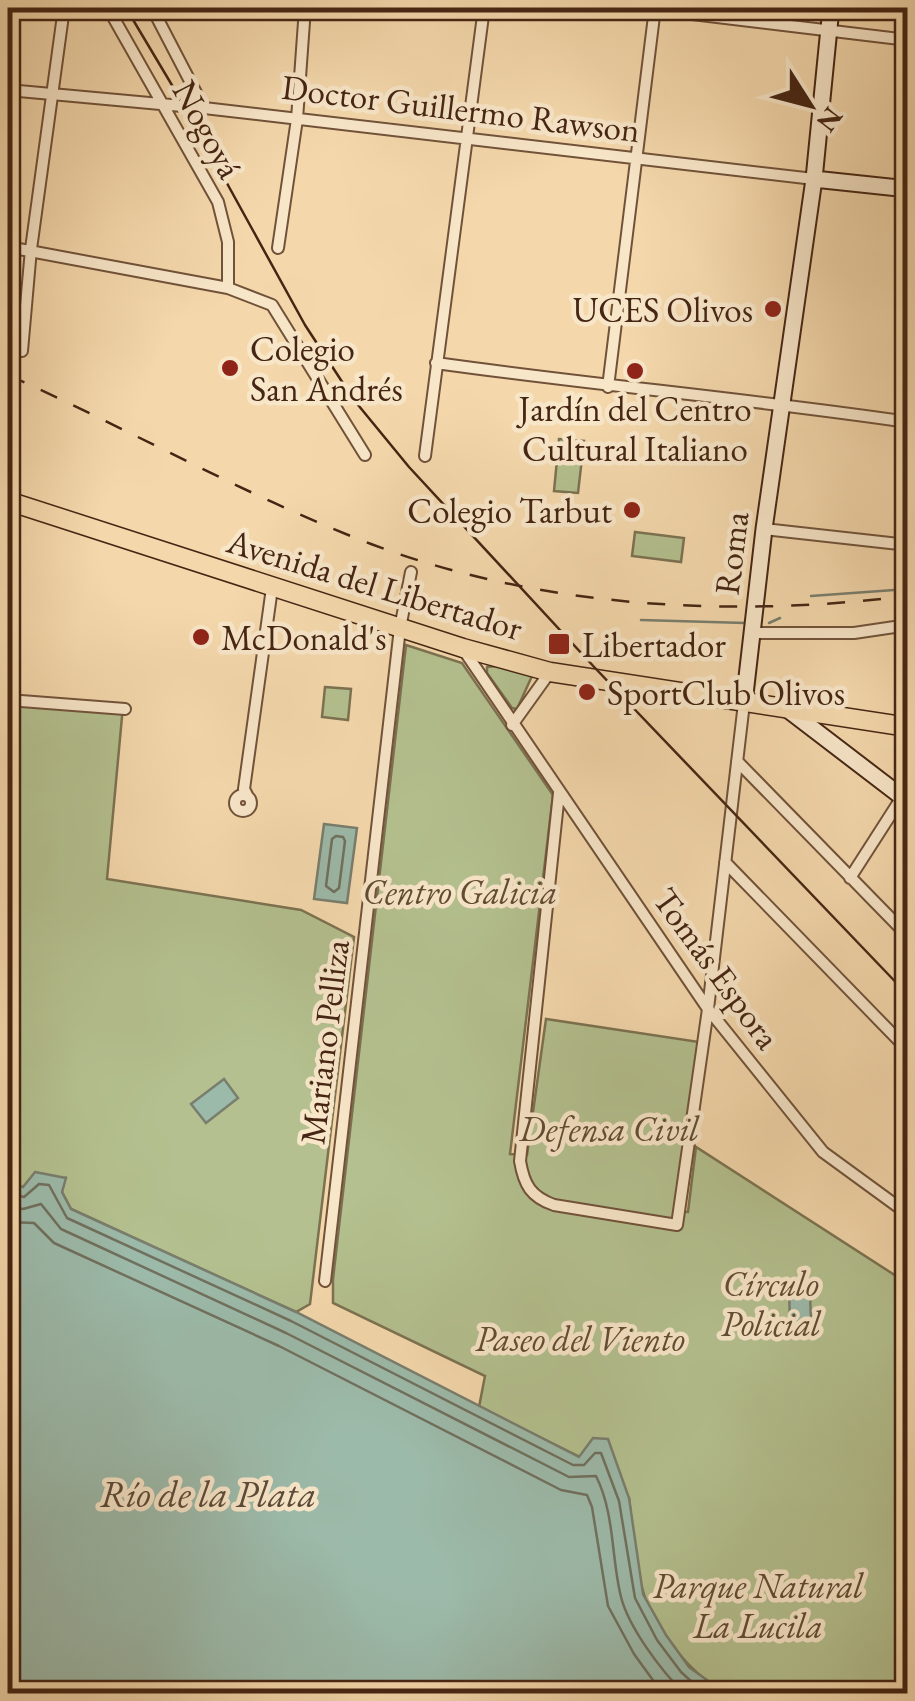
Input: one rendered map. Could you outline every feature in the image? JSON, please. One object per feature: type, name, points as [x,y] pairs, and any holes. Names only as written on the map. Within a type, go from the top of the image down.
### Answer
[{"type":"main road","name":"Avenida del Libertador","points":[[8,501],[462,648],[550,672],[908,727]]},
{"type":"street","points":[[22,351],[64,8]]},
{"type":"street","name":"Nogoyá","points":[[108,8],[218,202],[228,242],[228,288]]},
{"type":"street","points":[[152,8],[204,108]]},
{"type":"street","points":[[278,248],[297,119],[304,8]]},
{"type":"street","points":[[425,456],[484,8]]},
{"type":"street","points":[[608,387],[651,8],[908,40]]},
{"type":"street","name":"Roma","points":[[560,793],[520,1161],[523,1177],[528,1190],[554,1205],[677,1225],[708,1009],[764,529],[814,179],[831,8]]},
{"type":"street","name":"Doctor Guillermo Rawson","points":[[8,90],[204,108],[908,189]]},
{"type":"street","points":[[8,247],[228,288],[272,305],[365,455]]},
{"type":"street","points":[[436,364],[908,422]]},
{"type":"street","points":[[8,522],[13,396]]},
{"type":"street","points":[[764,529],[908,545]]},
{"type":"street","name":"Mariano Pelliza","points":[[324,1281],[400,628],[411,572]]},
{"type":"street","points":[[243,793],[272,588]]},
{"type":"street","points":[[752,633],[854,633],[908,625]]},
{"type":"street","name":"Tomás Espora","points":[[462,648],[708,1009],[823,1152],[908,1214]]},
{"type":"street","points":[[512,725],[550,672]]},
{"type":"street","points":[[8,700],[125,710]]},
{"type":"street","points":[[786,709],[905,799]]},
{"type":"street","points":[[850,878],[905,799],[908,750]]},
{"type":"street","points":[[737,762],[908,936]]},
{"type":"street","points":[[725,862],[908,1050]]},
{"type":"green space","points":[[559,439],[584,441],[578,493],[554,491]]},
{"type":"green space","points":[[635,532],[684,538],[681,562],[632,556]]},
{"type":"green space","points":[[406,645],[462,663],[553,795],[510,1154],[527,1155],[546,1019],[699,1042],[674,1211],[688,1212],[696,1147],[907,1283],[907,1693],[725,1694],[675,1650],[648,1606],[638,1569],[629,1498],[580,1457],[479,1407],[485,1376],[333,1303]]},
{"type":"green space","points":[[487,667],[532,676],[517,709],[512,708],[487,673]]},
{"type":"green space","points":[[325,687],[351,689],[348,720],[322,717]]},
{"type":"green space","points":[[8,697],[123,706],[107,879],[301,910],[354,937],[310,1304],[296,1312],[71,1209],[62,1192],[65,1178],[23,1187],[8,1182]]},
{"type":"water","points":[[324,824],[357,828],[347,903],[314,899]]},
{"type":"water","points":[[224,1079],[238,1098],[206,1123],[191,1104]]},
{"type":"water","name":"Río de la Plata","points":[[35,1172],[66,1178],[62,1192],[71,1209],[296,1312],[579,1457],[593,1438],[608,1439],[629,1498],[643,1594],[689,1667],[725,1693],[8,1693],[8,1182],[23,1187]]},
{"type":"water","points":[[814,1286],[814,1292],[810,1292],[811,1324],[790,1325],[789,1287]]},
{"type":"waterway","points":[[811,596],[908,589]]},
{"type":"waterway","points":[[769,623],[780,618]]},
{"type":"waterway","points":[[641,620],[745,623]]},
{"type":"tram line","points":[[126,8],[305,325],[354,400],[409,467],[596,669],[908,995]]},
{"type":"railway","points":[[8,375],[324,525],[436,566],[501,582],[568,594],[704,606],[841,603],[908,596]]},
{"type":"place","name":"UCES Olivos","points":[[773,309]]},
{"type":"place","name":"Colegio San Andrés","points":[[230,368]]},
{"type":"place","name":"Jardín del Centro Cultural Italiano","points":[[635,371]]},
{"type":"place","name":"Colegio Tarbut","points":[[632,510]]},
{"type":"place","name":"McDonald's","points":[[201,637]]},
{"type":"place","name":"Libertador","points":[[559,644]]},
{"type":"place","name":"SportClub Olivos","points":[[587,692]]},
{"type":"park label","name":"Centro Galicia","points":[[460,891]]},
{"type":"park label","name":"Defensa Civil","points":[[609,1128]]},
{"type":"park label","name":"Círculo Policial","points":[[771,1303]]},
{"type":"park label","name":"Paseo del Viento","points":[[580,1338]]},
{"type":"park label","name":"Parque Natural La Lucila","points":[[758,1605]]}]
